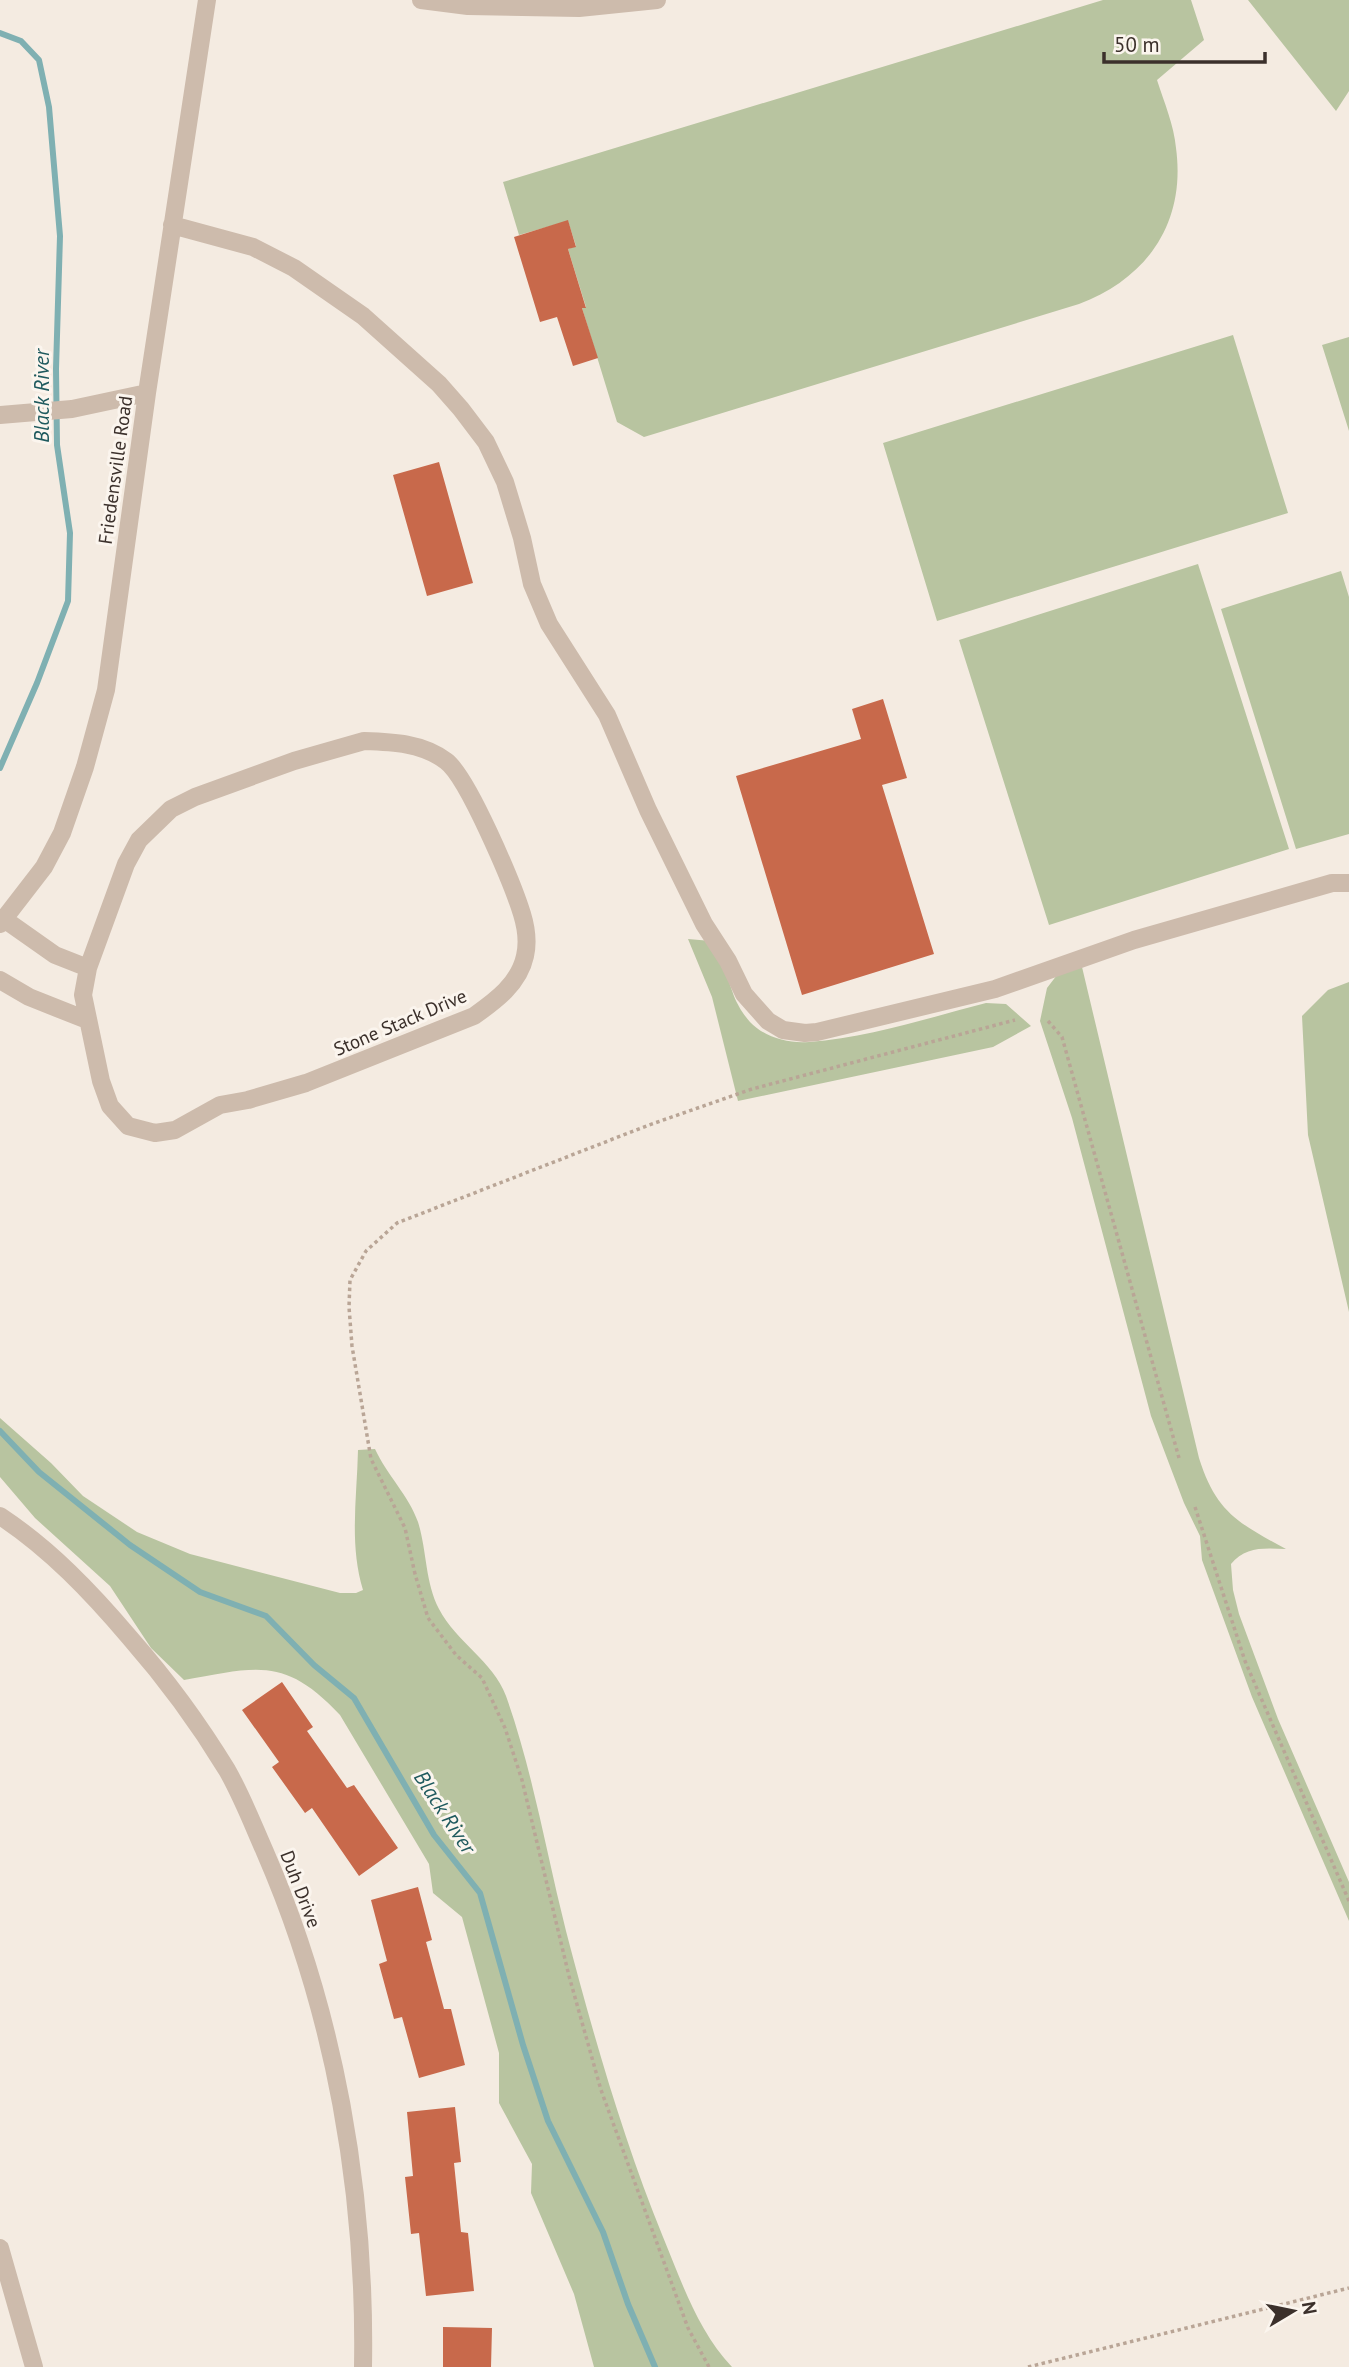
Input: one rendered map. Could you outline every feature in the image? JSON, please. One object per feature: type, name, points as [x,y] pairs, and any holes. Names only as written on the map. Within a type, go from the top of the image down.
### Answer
[{"type":"street","name":"Friedensville Road","points":[[2,921],[44,867],[70,811],[106,690],[206,0]]},
{"type":"street","points":[[421,0],[468,6],[579,8],[657,0]]},
{"type":"street","points":[[172,225],[253,247],[294,268],[363,316],[439,384],[461,409],[486,442],[505,482],[522,538],[532,584],[549,624],[607,715],[648,810],[704,924],[728,961],[744,994],[768,1021],[783,1030],[817,1032],[995,989],[1135,940],[1332,883],[1349,883]]},
{"type":"street","points":[[0,415],[72,409],[147,393]]},
{"type":"street","name":"Stone Stack Drive","points":[[364,741],[397,743],[427,749],[448,762],[463,783],[485,827],[522,915],[526,936],[525,957],[515,980],[497,1000],[474,1016],[306,1083],[261,1097],[220,1105],[175,1130],[155,1133],[128,1126],[110,1106],[101,1082],[83,995],[88,968],[132,852],[139,840],[171,808],[225,785],[294,761],[364,741]]},
{"type":"street","points":[[2,921],[55,955],[88,968]]},
{"type":"street","points":[[0,980],[29,997],[87,1020]]},
{"type":"street","name":"Duh Drive","points":[[0,1516],[37,1541],[69,1572],[153,1665],[228,1772],[279,1885],[317,2002],[344,2113],[360,2265],[363,2367]]},
{"type":"street","points":[[0,2248],[34,2367]]},
{"type":"path","points":[[709,2367],[688,2328],[601,2090],[569,1976],[522,1780],[505,1728],[482,1678],[456,1655],[429,1618],[415,1574],[405,1528],[371,1460],[352,1346],[350,1280],[366,1251],[397,1223],[422,1213],[649,1125],[752,1089],[1015,1020]]},
{"type":"path","points":[[1048,1021],[1062,1037],[1179,1458]]},
{"type":"path","points":[[1195,1507],[1245,1661],[1349,1901]]},
{"type":"path","points":[[1028,2367],[1349,2288]]},
{"type":"green space","points":[[1103,0],[1191,0],[1204,40],[1157,80],[1175,139],[1178,175],[1175,200],[1168,223],[1157,244],[1143,263],[1125,279],[1079,304],[644,437],[617,422],[582,308],[586,307],[568,249],[576,246],[568,221],[519,235],[503,182]]},
{"type":"green space","points":[[1248,0],[1349,0],[1349,91],[1336,111]]},
{"type":"green space","points":[[1233,335],[1288,513],[937,621],[883,443]]},
{"type":"green space","points":[[1349,337],[1349,431],[1322,345]]},
{"type":"green space","points":[[1198,564],[1289,849],[1049,925],[959,640]]},
{"type":"green space","points":[[1341,571],[1349,597],[1349,834],[1296,849],[1221,609]]},
{"type":"green space","points":[[688,939],[711,941],[740,1009],[762,1032],[785,1041],[809,1042],[853,1036],[898,1027],[986,1003],[1006,1004],[1031,1026],[993,1047],[738,1101],[712,997]]},
{"type":"green space","points":[[1082,967],[1199,1458],[1221,1504],[1242,1523],[1286,1549],[1256,1549],[1237,1558],[1231,1564],[1233,1590],[1239,1614],[1278,1719],[1349,1882],[1349,1921],[1252,1697],[1202,1560],[1200,1536],[1184,1503],[1151,1416],[1072,1118],[1040,1021],[1047,988],[1057,975]]},
{"type":"green space","points":[[1349,982],[1349,1312],[1308,1135],[1302,1016],[1328,990]]},
{"type":"green space","points":[[0,1418],[51,1463],[83,1496],[137,1532],[190,1554],[340,1593],[363,1590],[355,1538],[358,1450],[375,1449],[418,1522],[431,1588],[439,1609],[455,1632],[492,1672],[506,1696],[532,1783],[576,1970],[622,2124],[648,2200],[692,2306],[710,2338],[732,2367],[594,2367],[574,2294],[531,2193],[532,2164],[499,2103],[499,2053],[462,1917],[433,1893],[429,1864],[340,1715],[303,1683],[269,1671],[231,1672],[184,1680],[151,1648],[110,1586],[35,1518],[0,1477]]},
{"type":"building","points":[[568,220],[576,247],[568,249],[586,308],[582,308],[598,358],[573,366],[557,317],[540,322],[514,237]]},
{"type":"building","points":[[439,462],[473,583],[427,596],[393,475]]},
{"type":"building","points":[[883,699],[907,778],[882,785],[934,954],[802,995],[736,776],[861,739],[852,709]]},
{"type":"building","points":[[282,1682],[313,1727],[307,1731],[347,1788],[354,1785],[398,1848],[359,1876],[312,1808],[305,1813],[272,1767],[279,1762],[242,1710]]},
{"type":"building","points":[[418,1887],[432,1940],[426,1942],[444,2009],[451,2009],[465,2065],[419,2078],[402,2017],[394,2019],[379,1964],[387,1961],[371,1900]]},
{"type":"building","points":[[455,2107],[461,2162],[454,2163],[461,2232],[468,2233],[474,2291],[426,2296],[419,2233],[411,2234],[405,2177],[413,2176],[407,2112]]},
{"type":"building","points":[[443,2327],[492,2328],[491,2367],[443,2367]]},
{"type":"waterway","name":"Black River","points":[[0,33],[21,41],[39,60],[49,107],[60,236],[57,445],[70,533],[68,601],[37,683],[0,768]]},
{"type":"waterway","name":"Black River","points":[[0,1431],[39,1472],[130,1545],[200,1592],[266,1616],[314,1665],[354,1698],[434,1835],[480,1893],[523,2045],[548,2121],[603,2232],[628,2304],[655,2367]]}]
